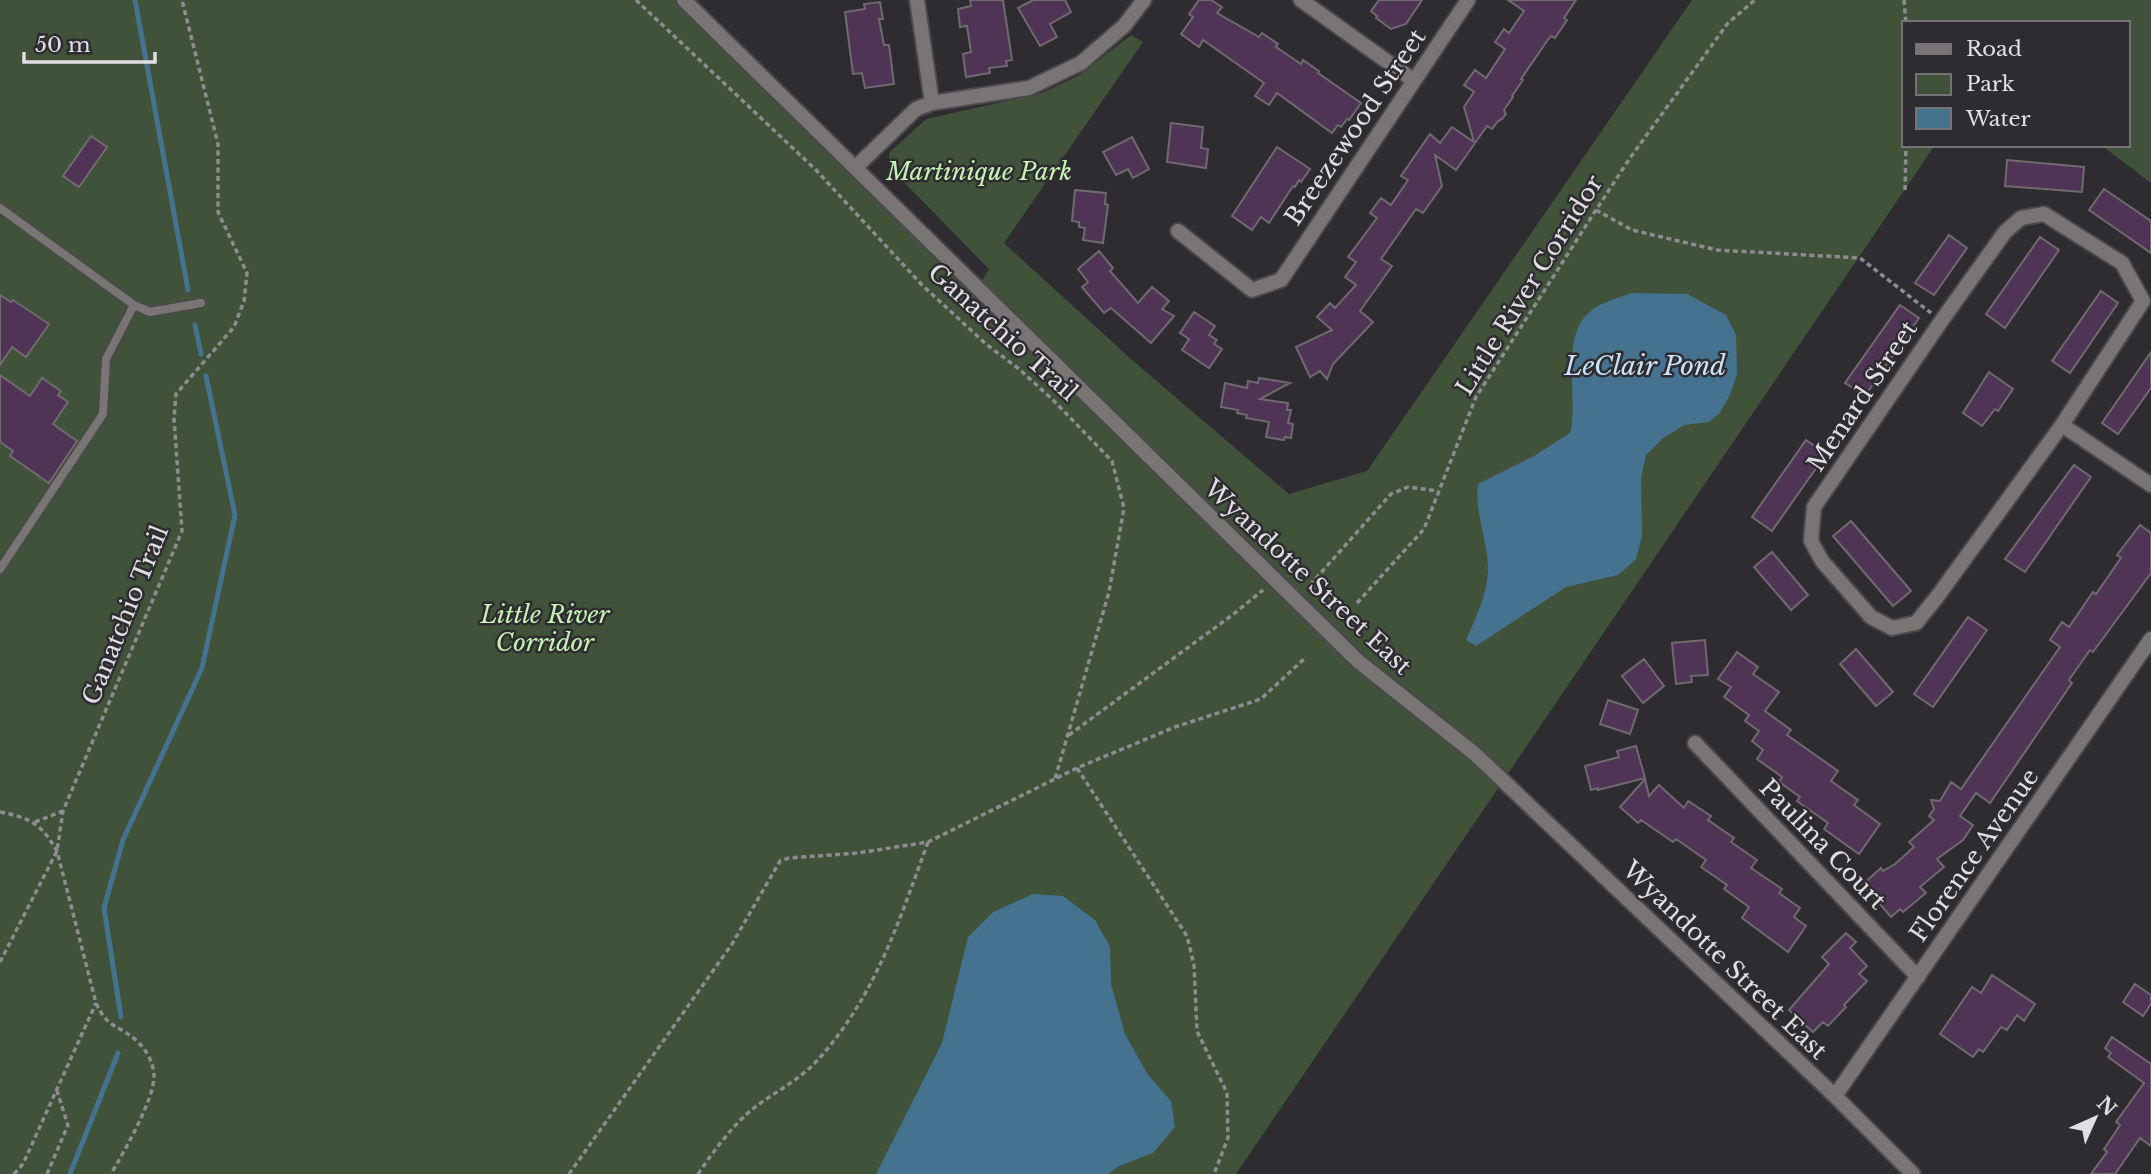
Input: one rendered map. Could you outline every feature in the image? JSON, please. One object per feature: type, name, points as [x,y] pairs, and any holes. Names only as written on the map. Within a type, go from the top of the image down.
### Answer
[{"type":"street","name":"Wyandotte Street East","points":[[684,0],[1359,662],[1475,754],[1835,1096],[1913,1174]]},
{"type":"street","points":[[917,0],[932,103]]},
{"type":"street","points":[[856,167],[916,108],[932,103],[1029,88],[1081,64],[1124,26],[1144,0]]},
{"type":"street","points":[[1301,0],[1413,80]]},
{"type":"street","name":"Breezewood Street","points":[[1178,231],[1252,290],[1281,280],[1468,0]]},
{"type":"street","name":"Menard Street","points":[[2044,214],[2122,264],[2143,301],[2062,425],[1916,623],[1892,628],[1871,617],[1822,561],[1811,541],[1814,507],[1941,320],[2005,232],[2021,218],[2044,214]]},
{"type":"street","points":[[2062,425],[2151,485]]},
{"type":"street","name":"Florence Avenue","points":[[1835,1096],[2151,639]]},
{"type":"street","name":"Paulina Court","points":[[1695,743],[1918,977]]},
{"type":"lane","points":[[0,208],[150,313],[201,303]]},
{"type":"lane","points":[[0,569],[103,414],[107,359],[134,304]]},
{"type":"path","name":"Ganatchio Trail","points":[[57,851],[64,811],[181,531],[174,419],[176,394],[234,327],[244,301],[247,273],[218,212],[218,144],[182,0]]},
{"type":"path","name":"Ganatchio Trail","points":[[636,0],[816,170],[922,285],[1054,401],[1112,461],[1124,509],[1109,592],[1055,779]]},
{"type":"path","name":"Little River Corridor","points":[[1357,603],[1424,530],[1476,397],[1630,158],[1728,23],[1755,0]]},
{"type":"path","points":[[1904,0],[1906,21]]},
{"type":"path","points":[[1905,190],[1906,147]]},
{"type":"path","points":[[1596,210],[1632,230],[1717,250],[1860,258],[1941,320]]},
{"type":"path","points":[[1054,401],[1063,401]]},
{"type":"path","points":[[1310,585],[1391,494],[1408,487],[1438,491]]},
{"type":"path","points":[[1067,737],[1236,613],[1263,590]]},
{"type":"path","points":[[569,1174],[732,944],[780,861],[928,842],[1077,768],[1175,727],[1261,699],[1304,659]]},
{"type":"path","points":[[1077,768],[1186,936],[1194,965],[1197,1031],[1227,1093],[1228,1138],[1214,1174]]},
{"type":"path","points":[[35,822],[64,811]]},
{"type":"path","points":[[0,812],[35,822],[46,832],[57,851],[96,1003],[104,1019],[132,1037],[148,1052],[154,1077],[148,1099],[111,1174]]},
{"type":"path","points":[[698,1174],[719,1144],[749,1112],[811,1067],[841,1034],[865,996],[886,954],[928,842]]},
{"type":"path","points":[[0,962],[57,851]]},
{"type":"path","points":[[14,1174],[23,1164],[96,1003]]},
{"type":"path","points":[[47,1174],[68,1125],[57,1091]]},
{"type":"green space","name":"Little River Corridor","points":[[0,0],[684,0],[978,287],[989,269],[890,168],[889,153],[926,119],[1042,93],[1078,76],[1131,35],[1143,42],[1004,243],[1131,359],[1289,494],[1367,471],[1692,0],[2151,0],[2151,183],[2104,147],[2130,147],[2130,21],[1902,21],[1902,147],[1934,147],[1236,1174],[0,1174]]},
{"type":"water","name":"LeClair Pond","points":[[1632,293],[1687,294],[1726,315],[1736,335],[1737,374],[1730,395],[1719,414],[1709,422],[1684,425],[1662,439],[1646,455],[1641,478],[1642,536],[1636,559],[1618,575],[1566,587],[1476,646],[1466,640],[1483,598],[1488,572],[1478,506],[1478,484],[1534,456],[1570,433],[1573,351],[1581,322],[1600,305]]},
{"type":"water","points":[[1033,894],[1063,896],[1095,920],[1110,947],[1111,984],[1125,1034],[1148,1075],[1171,1101],[1175,1127],[1153,1153],[1119,1166],[1108,1174],[876,1174],[942,1043],[968,937],[993,912]]},
{"type":"building","points":[[970,0],[1003,0],[1012,60],[1006,61],[1007,66],[989,68],[990,73],[966,77],[963,54],[971,52],[967,26],[960,27],[958,9],[971,6]]},
{"type":"building","points":[[1033,0],[1065,0],[1071,12],[1050,24],[1057,37],[1040,46],[1018,8]]},
{"type":"building","points":[[1199,0],[1211,0],[1222,7],[1217,13],[1259,37],[1262,33],[1278,44],[1276,47],[1301,64],[1303,60],[1361,103],[1349,120],[1341,127],[1338,125],[1332,133],[1277,93],[1269,105],[1255,96],[1264,83],[1203,40],[1199,47],[1181,34],[1193,17],[1189,14]]},
{"type":"building","points":[[1379,0],[1422,0],[1406,24],[1391,29],[1371,11]]},
{"type":"building","points":[[1508,0],[1576,0],[1555,38],[1551,36],[1521,79],[1523,80],[1504,110],[1506,114],[1492,129],[1487,126],[1456,170],[1435,155],[1442,186],[1423,213],[1416,209],[1381,259],[1392,266],[1360,311],[1373,322],[1333,364],[1327,379],[1320,371],[1310,377],[1296,347],[1332,330],[1317,317],[1330,303],[1335,308],[1356,285],[1345,277],[1356,262],[1348,257],[1377,218],[1370,213],[1381,198],[1391,205],[1408,180],[1401,176],[1430,134],[1440,143],[1452,127],[1474,142],[1464,107],[1474,92],[1464,85],[1475,70],[1486,78],[1505,49],[1495,42],[1504,29],[1509,33],[1524,11]]},
{"type":"building","points":[[880,2],[883,19],[879,19],[884,45],[889,45],[894,84],[865,88],[862,73],[853,74],[845,12],[865,9],[864,4]]},
{"type":"building","points":[[1171,123],[1203,127],[1201,148],[1208,149],[1206,168],[1167,162]]},
{"type":"building","points":[[91,136],[107,147],[79,187],[63,176]]},
{"type":"building","points":[[1132,137],[1149,169],[1133,178],[1128,169],[1116,175],[1103,152]]},
{"type":"building","points":[[1277,147],[1310,169],[1301,182],[1299,180],[1295,187],[1293,186],[1269,223],[1261,217],[1252,230],[1232,216]]},
{"type":"building","points":[[2007,160],[2084,167],[2082,192],[2005,186]]},
{"type":"building","points":[[2104,189],[2151,221],[2151,253],[2089,210]]},
{"type":"building","points":[[1075,190],[1106,193],[1105,204],[1108,205],[1103,243],[1083,240],[1085,228],[1079,227],[1079,222],[1072,221]]},
{"type":"building","points":[[1949,235],[1967,248],[1934,295],[1915,283]]},
{"type":"building","points":[[2040,237],[2059,250],[2005,328],[1986,314]]},
{"type":"building","points":[[1099,251],[1113,268],[1110,271],[1138,303],[1152,287],[1169,301],[1162,309],[1174,316],[1151,343],[1111,308],[1104,313],[1082,287],[1088,282],[1078,269]]},
{"type":"building","points":[[2101,291],[2118,303],[2070,373],[2052,361]]},
{"type":"building","points":[[0,295],[11,302],[13,300],[49,324],[26,357],[12,347],[0,365]]},
{"type":"building","points":[[1900,305],[1919,318],[1865,396],[1845,383]]},
{"type":"building","points":[[1194,312],[1215,326],[1209,335],[1217,340],[1214,344],[1222,349],[1209,368],[1182,350],[1189,339],[1180,333]]},
{"type":"building","points":[[2151,352],[2151,388],[2118,434],[2102,423]]},
{"type":"building","points":[[1989,372],[2013,389],[1998,411],[1995,409],[1982,426],[1963,413]]},
{"type":"building","points":[[0,375],[30,396],[42,378],[61,391],[58,395],[68,402],[53,424],[77,441],[49,483],[10,456],[13,451],[0,442]]},
{"type":"building","points":[[1259,378],[1290,383],[1260,399],[1288,403],[1287,410],[1291,410],[1288,423],[1293,424],[1291,438],[1285,437],[1284,440],[1266,437],[1269,422],[1246,418],[1247,415],[1237,413],[1238,410],[1221,407],[1225,383],[1247,388],[1248,381],[1258,383]]},
{"type":"building","points":[[1806,440],[1826,454],[1772,531],[1752,517]]},
{"type":"building","points":[[2074,465],[2091,477],[2025,572],[2005,559]]},
{"type":"building","points":[[1851,521],[1911,591],[1893,606],[1833,536]]},
{"type":"building","points":[[2140,525],[2151,533],[2151,573],[2069,680],[2072,683],[1990,803],[1976,793],[1960,816],[1973,825],[1963,840],[1937,859],[1944,867],[1920,887],[1926,893],[1903,912],[1900,909],[1891,917],[1863,884],[1881,868],[1883,871],[1895,864],[1914,847],[1909,842],[1934,820],[1929,816],[1934,809],[1931,800],[1940,801],[1951,782],[1961,789],[2060,647],[2050,640],[2062,622],[2069,627],[2093,592],[2096,594],[2121,558],[2117,555]]},
{"type":"building","points":[[1772,552],[1808,595],[1791,610],[1754,567]]},
{"type":"building","points":[[1968,617],[1987,630],[1933,707],[1914,694]]},
{"type":"building","points":[[1705,640],[1708,675],[1691,676],[1692,682],[1676,684],[1672,643]]},
{"type":"building","points":[[1856,649],[1893,692],[1876,706],[1840,664]]},
{"type":"building","points":[[1737,652],[1758,667],[1753,674],[1779,692],[1765,711],[1791,730],[1787,735],[1838,771],[1831,781],[1858,800],[1854,805],[1880,824],[1859,854],[1824,829],[1828,823],[1797,801],[1800,797],[1779,782],[1782,777],[1757,759],[1763,750],[1752,741],[1759,731],[1745,721],[1749,715],[1724,697],[1731,687],[1718,679]]},
{"type":"building","points":[[1644,659],[1664,686],[1643,703],[1622,676]]},
{"type":"building","points":[[1608,700],[1638,710],[1630,734],[1600,724]]},
{"type":"building","points":[[1636,746],[1645,778],[1591,790],[1585,766],[1619,757],[1617,751]]},
{"type":"building","points":[[1645,779],[1649,796],[1659,785],[1684,808],[1688,801],[1711,816],[1708,820],[1734,838],[1731,842],[1757,860],[1751,868],[1782,889],[1779,893],[1800,908],[1794,917],[1806,926],[1788,952],[1742,918],[1749,907],[1724,889],[1727,885],[1701,867],[1706,860],[1676,839],[1673,842],[1641,820],[1638,823],[1620,807]]},
{"type":"building","points":[[1846,933],[1856,942],[1850,948],[1867,966],[1859,974],[1867,981],[1828,1026],[1823,1022],[1813,1032],[1789,1010],[1829,964],[1822,957]]},
{"type":"building","points":[[1992,975],[2035,1004],[2024,1021],[2017,1015],[2007,1030],[2001,1027],[1983,1052],[1979,1049],[1973,1057],[1940,1034],[1972,987],[1981,993]]},
{"type":"building","points":[[2135,984],[2151,995],[2151,1004],[2143,1016],[2123,1002]]},
{"type":"building","points":[[2112,1037],[2151,1064],[2151,1146],[2140,1138],[2115,1174],[2091,1174],[2107,1152],[2104,1149],[2120,1125],[2116,1122],[2144,1083],[2108,1057],[2111,1053],[2105,1048]]},
{"type":"waterway","points":[[135,0],[188,290]]},
{"type":"waterway","points":[[195,325],[201,354]]},
{"type":"waterway","points":[[121,1017],[104,908],[123,840],[202,668],[235,515],[206,376]]},
{"type":"waterway","points":[[70,1174],[118,1053]]},
{"type":"park label","name":"Martinique Park","points":[[979,171]]}]
